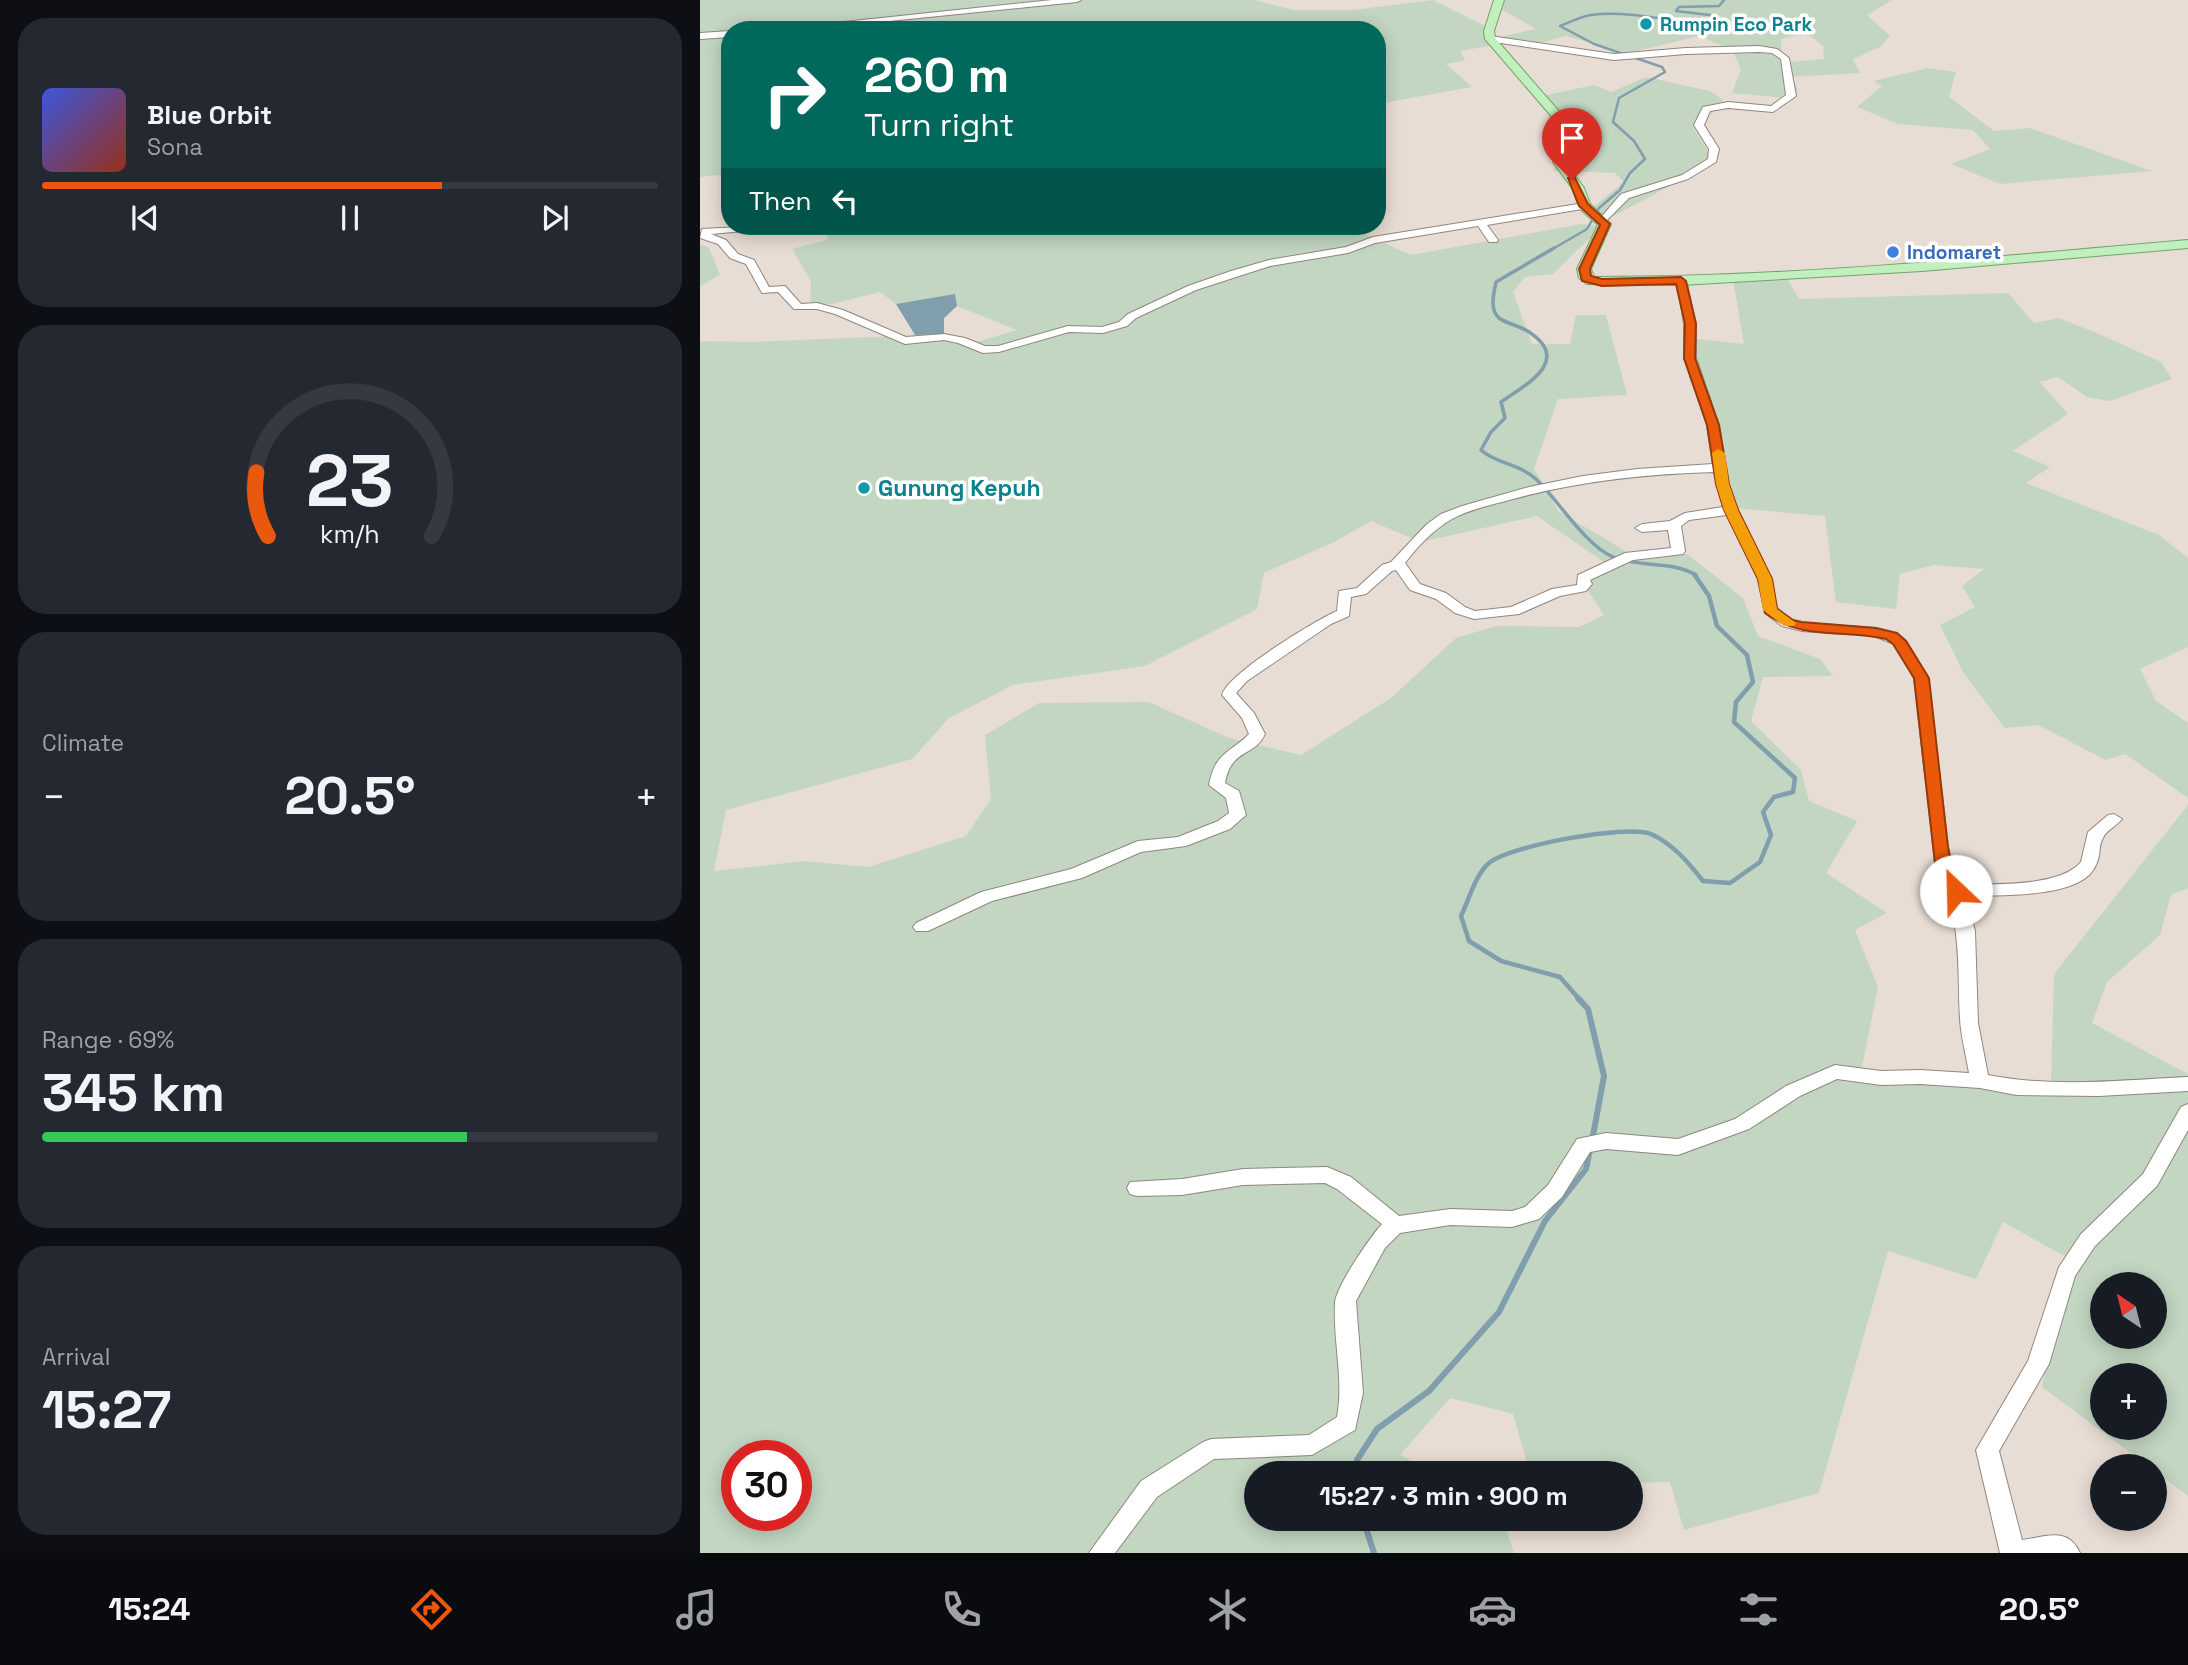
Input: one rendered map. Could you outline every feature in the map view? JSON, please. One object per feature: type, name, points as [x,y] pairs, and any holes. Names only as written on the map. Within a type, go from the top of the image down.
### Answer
[{"type":"main road","points":[[1499,0],[1489,31],[1490,38],[1577,139],[1574,147],[1559,162],[1605,228],[1584,269],[1586,278],[1602,282],[1681,281],[1922,267],[2188,244]]},
{"type":"street","points":[[881,21],[1077,0]]},
{"type":"street","points":[[700,36],[721,35]]},
{"type":"street","points":[[700,233],[722,242],[734,256],[750,262],[766,290],[781,288],[797,307],[817,306],[839,312],[905,341],[944,337],[961,340],[983,350],[999,349],[1068,329],[1104,330],[1123,324],[1132,316],[1192,288],[1269,263],[1349,250],[1373,240],[1480,222],[1594,214],[1625,196],[1685,177],[1710,164],[1715,155],[1714,149],[1699,125],[1706,109],[1728,105],[1773,109],[1791,96],[1785,58],[1774,51],[1686,51],[1626,57],[1560,48],[1530,47],[1490,38]]},
{"type":"street","points":[[1480,222],[1493,240]]},
{"type":"street","points":[[700,233],[721,231]]},
{"type":"street","points":[[1681,281],[1690,324],[1690,358],[1713,425],[1731,510],[1765,579],[1768,603],[1774,615],[1787,623],[1802,626],[1883,634],[1899,641],[1922,678],[1944,872],[1956,891],[1966,931],[1969,1023],[1980,1080]]},
{"type":"street","points":[[922,927],[987,895],[1076,874],[1138,847],[1180,842],[1224,825],[1238,815],[1233,795],[1217,785],[1219,767],[1234,750],[1255,739],[1257,734],[1249,716],[1229,692],[1242,678],[1326,621],[1344,613],[1344,594],[1360,591],[1396,565],[1416,541],[1447,517],[1539,488],[1618,473],[1720,468]]},
{"type":"street","points":[[1642,528],[1674,525],[1685,517],[1731,510]]},
{"type":"street","points":[[1396,565],[1403,567],[1415,587],[1441,596],[1460,610],[1474,615],[1514,611],[1557,592],[1581,588],[1585,584],[1583,578],[1623,558],[1678,551],[1674,525]]},
{"type":"street","points":[[1956,891],[2049,885],[2079,874],[2092,858],[2094,836],[2114,820]]},
{"type":"street","points":[[1101,1553],[1149,1489],[1211,1449],[1312,1445],[1346,1423],[1352,1393],[1345,1300],[1378,1242],[1394,1225],[1450,1217],[1512,1219],[1532,1213],[1555,1191],[1584,1145],[1606,1141],[1678,1147],[1742,1124],[1793,1091],[1835,1072],[1881,1078],[1980,1080],[2016,1088],[2099,1089],[2188,1084]]},
{"type":"street","points":[[2068,1553],[2063,1546],[2012,1553],[1987,1450],[2038,1364],[2066,1273],[2088,1240],[2150,1180],[2188,1112]]},
{"type":"street","points":[[1137,1188],[1182,1187],[1243,1177],[1327,1175],[1344,1183],[1388,1217],[1394,1225]]},
{"type":"green space","points":[[700,0],[1255,0],[1293,10],[1353,10],[1433,0],[1485,26],[1491,39],[1536,29],[1496,6],[1499,0],[1892,0],[1867,15],[1890,36],[1880,47],[1853,59],[1860,73],[1791,77],[1798,90],[1785,98],[1732,93],[1741,69],[1732,50],[1699,36],[1628,53],[1566,36],[1528,46],[1492,40],[1494,45],[1460,51],[1465,60],[1446,64],[1472,87],[1386,102],[1386,21],[721,21],[721,175],[700,177]],"holes":[[[1806,33],[1823,46],[1824,59],[1781,63],[1781,39]]]},
{"type":"green space","points":[[1928,68],[1956,72],[1949,97],[1994,131],[2030,128],[2152,171],[2000,184],[1951,164],[1990,149],[1973,130],[1898,124],[1857,107],[1882,86],[1874,81]]},
{"type":"green space","points":[[1646,77],[1710,91],[1723,100],[1717,110],[1692,125],[1712,158],[1690,175],[1608,219],[1588,211],[1624,182],[1615,173],[1554,171],[1558,157],[1580,140],[1542,96],[1594,85],[1611,92]]},
{"type":"green space","points":[[1581,224],[1602,226],[1553,274],[1525,277],[1513,292],[1532,344],[1570,344],[1576,315],[1606,315],[1627,395],[1558,399],[1534,469],[1558,511],[1639,559],[1687,554],[1743,598],[1758,636],[1820,659],[1833,676],[1763,677],[1751,721],[1801,770],[1809,801],[1857,821],[1826,873],[1887,913],[1855,930],[1878,987],[1861,1072],[2051,1083],[2054,974],[2188,805],[2188,888],[2171,895],[2160,935],[2107,982],[2092,1023],[2188,1074],[2188,1496],[2167,1481],[2167,1454],[2132,1454],[2113,1440],[2167,1440],[2167,1363],[2090,1363],[2090,1423],[2042,1387],[2066,1257],[2003,1222],[1976,1279],[1888,1251],[1819,1493],[1684,1530],[1670,1482],[1643,1483],[1643,1461],[1527,1461],[1513,1414],[1450,1398],[1400,1455],[1412,1461],[1244,1461],[1244,1531],[1507,1531],[1514,1553],[700,1553],[700,341],[751,342],[944,334],[970,344],[1017,330],[957,306],[955,295],[896,304],[880,292],[832,304],[810,303],[811,281],[792,249],[827,240],[828,235],[1367,235],[1411,255]],"holes":[[[1537,516],[1611,567],[1582,582],[1604,615],[1579,627],[1496,626],[1456,638],[1391,698],[1301,755],[1229,738],[1149,702],[1039,703],[985,735],[991,799],[966,836],[868,867],[804,861],[714,871],[726,810],[912,759],[949,718],[1013,685],[1145,666],[1257,609],[1264,573],[1334,542],[1371,521],[1421,542]]]},
{"type":"green space","points":[[700,244],[709,248],[720,275],[700,286]]},
{"type":"green space","points":[[1786,276],[1799,299],[2008,293],[2034,323],[2059,318],[2161,362],[2172,379],[2110,401],[2087,397],[2058,377],[2040,382],[2068,414],[2013,451],[2050,467],[2026,483],[2159,535],[2188,558],[2188,647],[2140,669],[2156,701],[2188,723],[2188,798],[2125,754],[2106,760],[2038,725],[2005,728],[1963,672],[1940,625],[1975,607],[1962,586],[1984,569],[1934,565],[1900,574],[1896,609],[1836,602],[1825,516],[1733,508],[1717,414],[1694,366],[1697,339],[1744,344],[1733,279]]},
{"type":"water","points":[[955,294],[957,306],[944,318],[944,334],[915,335],[896,304]]},
{"type":"waterway","points":[[1551,250],[1587,229],[1599,208],[1620,190],[1630,173],[1645,159],[1634,141],[1613,122],[1619,98],[1665,72],[1662,67],[1594,44],[1560,26],[1587,16],[1607,14],[1700,21],[1716,19],[1710,15],[1676,11],[1679,7],[1719,6],[1724,0]]},
{"type":"waterway","points":[[1554,248],[1496,282],[1493,301],[1496,314],[1502,320],[1526,330],[1541,343],[1547,353],[1546,362],[1540,372],[1501,402],[1505,418],[1491,432],[1481,450],[1530,474],[1582,533],[1613,557],[1676,567],[1694,574]]},
{"type":"waterway","points":[[1580,1000],[1560,977],[1501,961],[1469,941],[1461,916],[1476,881],[1489,863],[1519,850],[1568,838],[1638,832],[1651,834],[1666,843],[1703,881],[1730,883],[1760,862],[1771,835],[1763,812],[1774,797],[1793,792],[1795,778],[1734,722],[1736,702],[1753,682],[1747,655],[1717,626],[1709,596],[1694,574]]},
{"type":"waterway","points":[[1578,998],[1588,1009],[1604,1076],[1592,1141]]},
{"type":"waterway","points":[[1357,1461],[1377,1429],[1429,1391],[1499,1312],[1545,1221],[1586,1169],[1590,1150]]},
{"type":"waterway","points":[[1367,1531],[1374,1553]]},
{"type":"slow traffic","points":[[1718,453],[1722,484],[1731,510],[1765,579],[1770,610],[1789,623]]},
{"type":"place","name":"Rumpin Eco Park","points":[[1646,24]]},
{"type":"place","name":"Indomaret","points":[[1893,252]]},
{"type":"place","name":"Gunung Kepuh","points":[[864,488]]},
{"type":"route","points":[[1572,180],[1584,206],[1605,224],[1584,269],[1586,278],[1602,282],[1681,281],[1690,324],[1693,374],[1713,425],[1722,484],[1731,510],[1765,579],[1770,610],[1787,623],[1892,636],[1899,641],[1922,678],[1928,762],[1940,847],[1944,872],[1956,891]]}]
